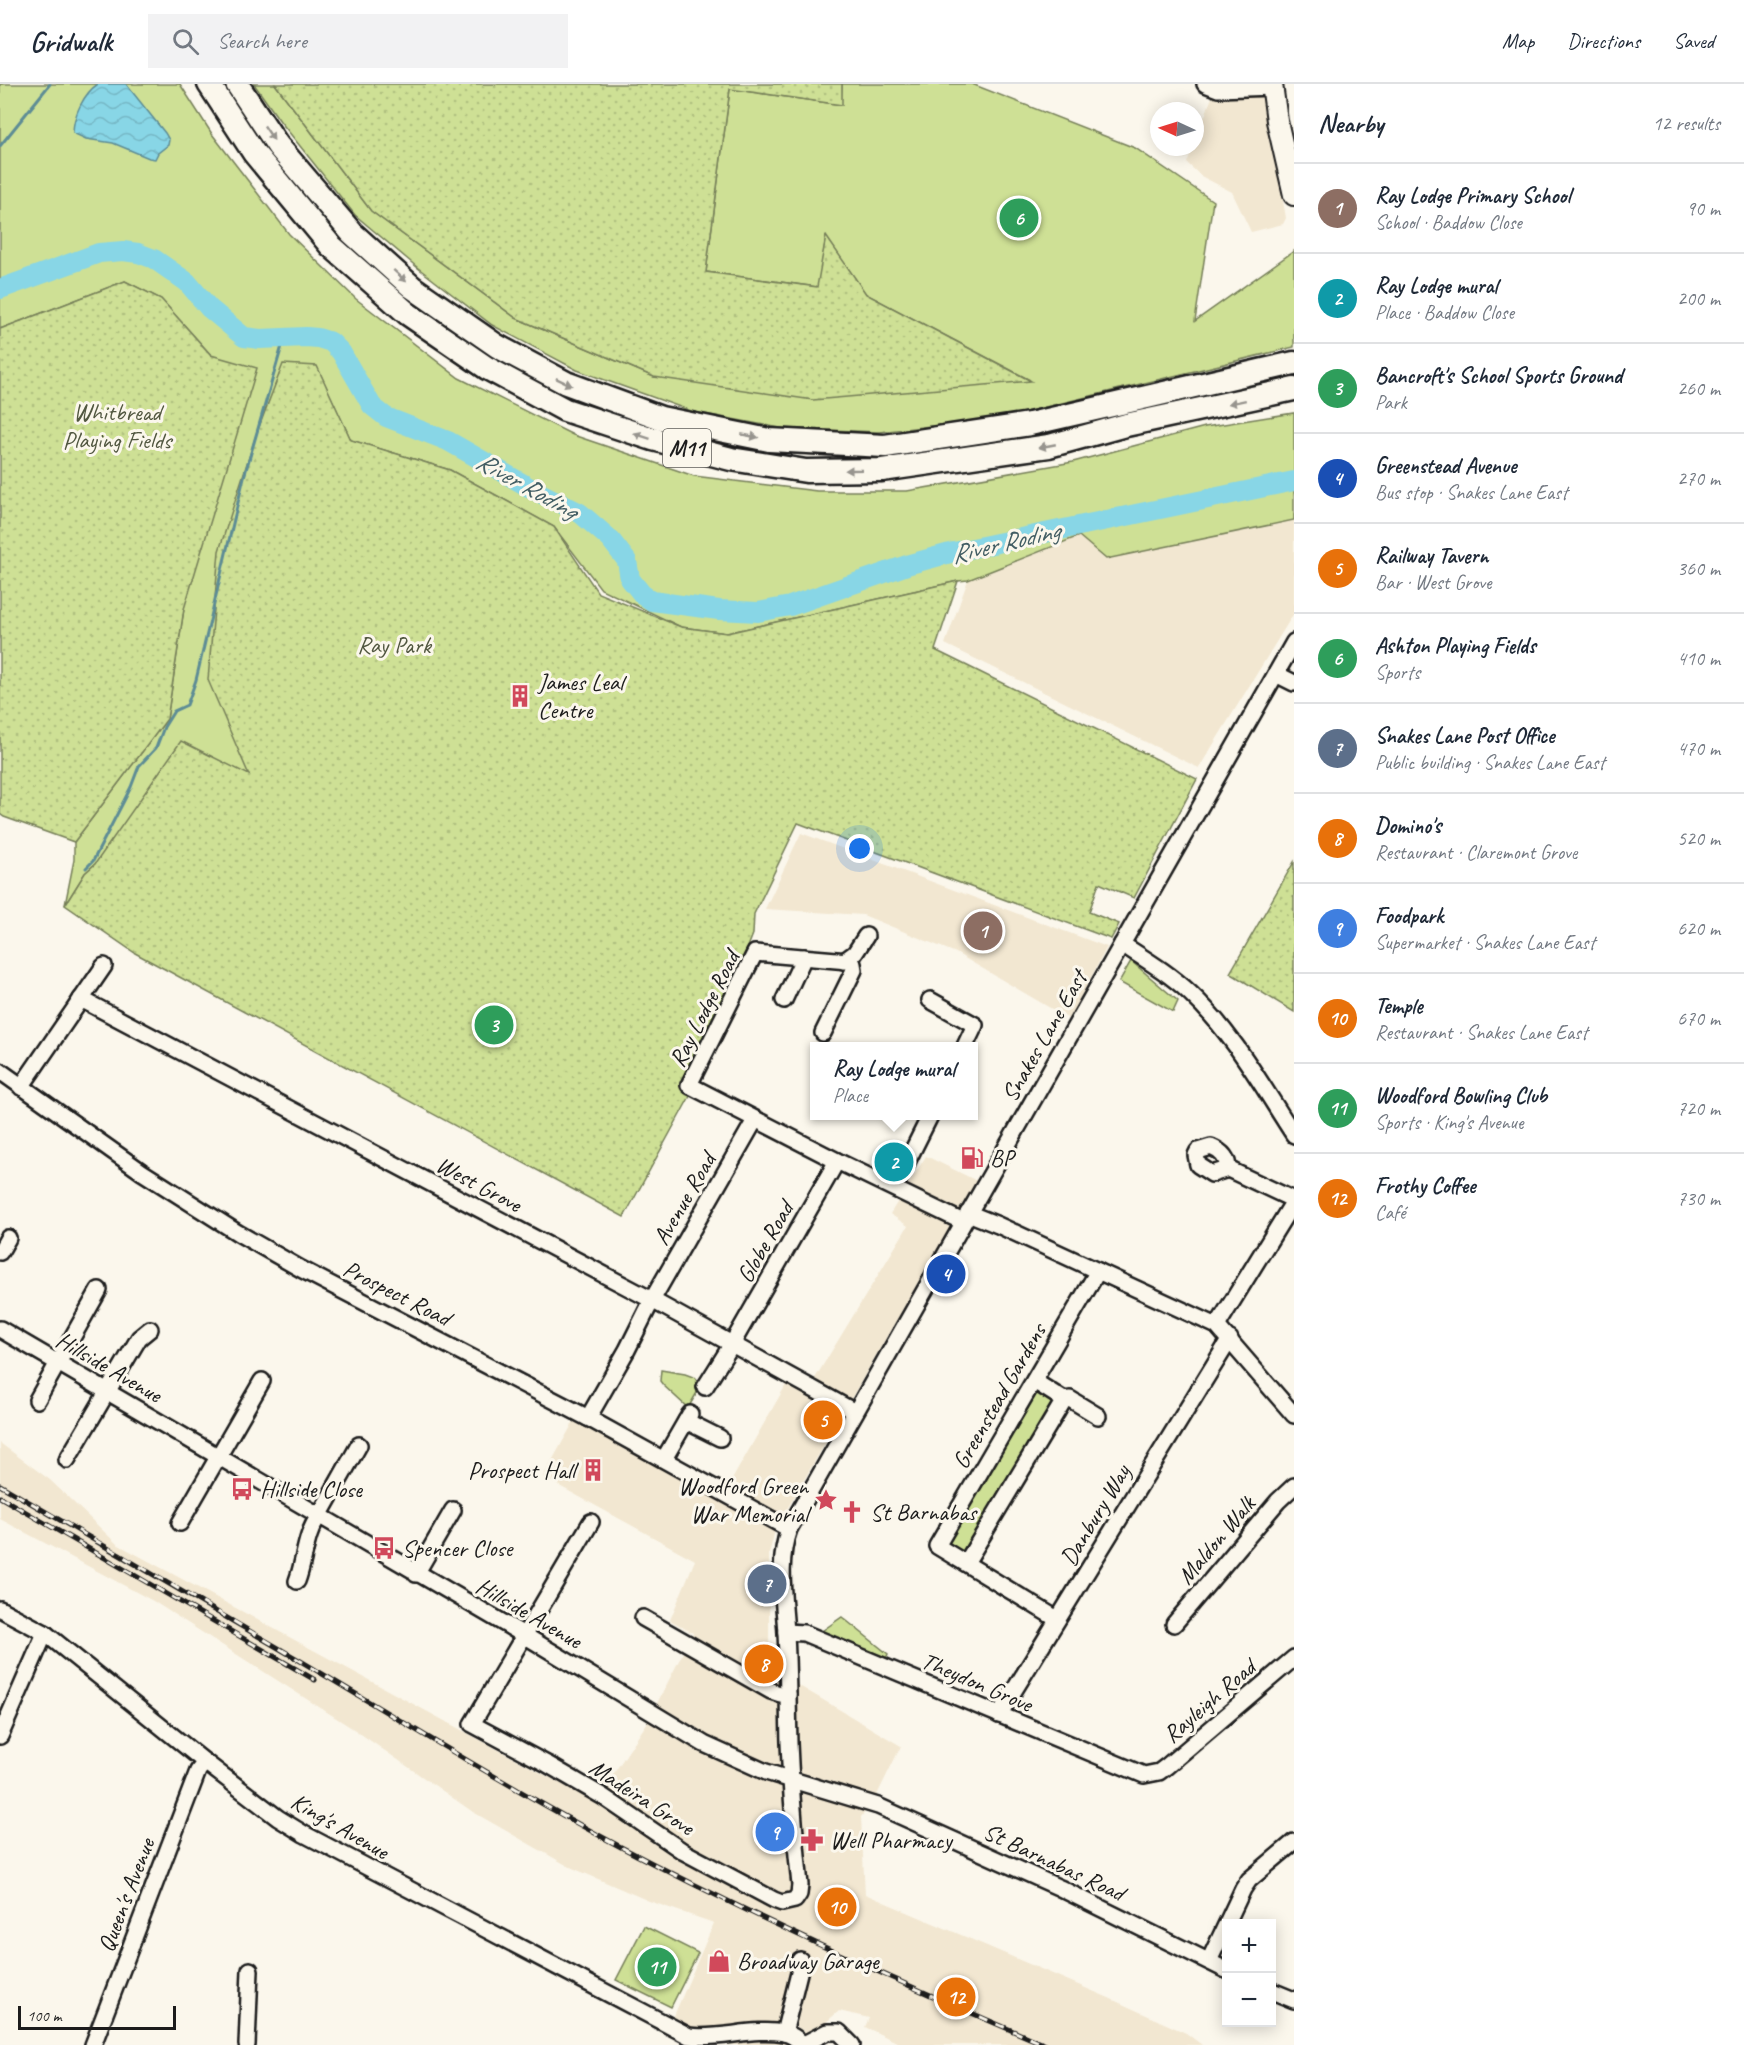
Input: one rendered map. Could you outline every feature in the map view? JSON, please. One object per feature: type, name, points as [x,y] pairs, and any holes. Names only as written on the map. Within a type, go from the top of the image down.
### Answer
[{"type":"highway","name":"M11","points":[[209,84],[254,153],[330,245],[408,314],[488,368],[565,410],[653,439],[731,459],[806,471],[882,470],[1050,446],[1126,425],[1294,389]]},
{"type":"highway","name":"M11","points":[[237,84],[278,146],[352,233],[412,287],[497,346],[566,383],[661,418],[769,440],[885,446],[1030,424],[1294,363]]},
{"type":"main road","points":[[1274,91],[1291,155],[1294,195]]},
{"type":"street","points":[[1205,84],[1218,89],[1274,91]]},
{"type":"street","name":"Snakes Lane East","points":[[789,1902],[795,1900],[799,1894],[800,1885],[791,1780],[786,1632],[782,1593],[784,1542],[789,1529],[1294,642]]},
{"type":"street","points":[[1276,674],[1294,683]]},
{"type":"street","points":[[823,1033],[854,970],[852,964],[846,961],[855,953],[866,936]]},
{"type":"street","points":[[1122,944],[1189,992],[1222,1028],[1294,1135]]},
{"type":"street","name":"Ray Lodge Road","points":[[846,961],[755,953],[689,1082],[691,1087],[894,1188],[966,1218],[998,1225],[1217,1326]]},
{"type":"street","points":[[784,1000],[804,957]]},
{"type":"street","points":[[21,1087],[104,966]]},
{"type":"street","name":"West Grove","points":[[81,999],[652,1300],[855,1412]]},
{"type":"street","points":[[930,1000],[975,1025],[967,1042]]},
{"type":"street","name":"Prospect Road","points":[[0,1071],[151,1178],[238,1233],[301,1269],[588,1418],[789,1529]]},
{"type":"street","name":"Avenue Road","points":[[588,1418],[627,1350],[652,1300],[755,1120]]},
{"type":"street","points":[[894,1188],[928,1120]]},
{"type":"street","name":"Globe Road","points":[[705,1387],[837,1161]]},
{"type":"street","points":[[1228,1169],[1294,1200],[1217,1326],[1294,1415]]},
{"type":"street","points":[[0,1252],[8,1238]]},
{"type":"street","name":"Greenstead Gardens","points":[[1057,1619],[939,1548],[938,1544],[1098,1271]]},
{"type":"street","points":[[37,1400],[99,1290]]},
{"type":"street","name":"Hillside Avenue","points":[[0,1329],[524,1635],[704,1744],[758,1770],[791,1780]]},
{"type":"street","points":[[67,1460],[139,1338],[150,1329]]},
{"type":"street","name":"Danbury Way","points":[[999,1715],[1230,1339]]},
{"type":"street","points":[[180,1523],[262,1381]]},
{"type":"street","points":[[1034,1381],[1064,1400],[1070,1400],[1098,1416]]},
{"type":"street","points":[[966,1563],[1064,1400]]},
{"type":"street","points":[[664,1459],[688,1417],[720,1438]]},
{"type":"street","points":[[297,1581],[311,1526],[359,1445]]},
{"type":"street","name":"Maldon Walk","points":[[1174,1624],[1278,1501],[1294,1486]]},
{"type":"street","points":[[417,1574],[453,1510]]},
{"type":"street","name":"Madeira Grove","points":[[591,1522],[524,1635],[467,1722],[602,1796],[684,1852],[774,1900],[789,1902]]},
{"type":"street","name":"King's Avenue","points":[[0,1609],[45,1633],[278,1818],[686,2041]]},
{"type":"street","points":[[643,1618],[771,1691],[780,1695],[788,1694]]},
{"type":"street","name":"Theydon Grove","points":[[786,1632],[804,1633],[1137,1773],[1150,1774]]},
{"type":"street","points":[[0,1736],[45,1633]]},
{"type":"street","name":"Rayleigh Road","points":[[1150,1774],[1159,1772],[1167,1766],[1294,1658]]},
{"type":"street","name":"Queen's Avenue","points":[[93,2045],[198,1771],[205,1762]]},
{"type":"street","name":"St Barnabas Road","points":[[791,1780],[888,1811],[1060,1888],[1222,1968]]},
{"type":"street","points":[[1209,1961],[1249,1880],[1294,1842]]},
{"type":"street","points":[[784,2033],[799,1973],[800,1960]]},
{"type":"street","points":[[247,2045],[250,1977],[266,1984]]},
{"type":"street","points":[[1276,1992],[1294,2000]]},
{"type":"street","points":[[686,2041],[758,2033],[784,2033],[804,2045],[828,2032],[839,2032],[852,2045]]},
{"type":"shaded area","points":[[1217,84],[1262,84],[1286,218],[1283,224],[1251,232],[1232,192],[1201,176],[1187,163],[1190,156],[1204,156],[1204,118]]},
{"type":"shaded area","points":[[1294,520],[1294,613],[1199,768],[945,644],[968,580],[1080,536],[1106,559]]},
{"type":"shaded area","points":[[801,833],[1107,947],[1069,1019],[956,953],[863,915],[765,909]]},
{"type":"shaded area","points":[[926,1156],[977,1181],[775,1530],[769,1554],[769,1668],[901,1746],[876,1797],[861,1817],[865,1894],[1109,1998],[1186,2033],[1202,2045],[903,2045],[865,2027],[869,2018],[839,2011],[810,2036],[786,2019],[793,2045],[683,2045],[673,2018],[714,1923],[649,1901],[568,1866],[473,1812],[355,1730],[153,1601],[0,1519],[0,1443],[50,1480],[117,1544],[595,1802],[647,1723],[693,1633],[670,1620],[695,1560],[543,1477],[574,1421],[721,1499],[787,1383],[806,1393],[908,1226],[890,1214]]},
{"type":"green space","points":[[0,84],[180,84],[212,134],[289,234],[356,299],[459,378],[573,435],[694,476],[817,491],[907,491],[1073,462],[1205,427],[1294,413],[1294,520],[1106,559],[1079,536],[968,580],[727,633],[681,627],[601,589],[554,527],[450,470],[351,440],[317,367],[249,775],[95,864],[85,873],[65,905],[74,860],[74,842],[167,719],[184,609],[211,355],[161,299],[125,281],[0,329]]},
{"type":"green space","points":[[254,84],[275,84],[371,211],[516,318],[654,377],[1030,380],[866,294],[826,237],[818,287],[706,272],[730,89],[841,105],[842,84],[972,84],[1135,148],[1213,201],[1195,321],[1294,251],[1294,347],[1000,418],[879,432],[780,428],[694,412],[577,370],[492,325],[418,268],[355,215],[280,121]]},
{"type":"green space","points":[[275,84],[842,84],[842,105],[730,89],[706,272],[817,287],[826,236],[866,294],[1031,381],[813,400],[654,377],[516,318],[371,211]]},
{"type":"green space","name":"Whitbread Playing Fields","points":[[125,281],[161,299],[211,355],[257,368],[184,609],[167,719],[74,842],[0,814],[0,329]]},
{"type":"green space","name":"Ray Park","points":[[283,364],[317,366],[351,440],[450,470],[554,527],[598,593],[681,627],[727,633],[958,581],[935,650],[1197,779],[1134,898],[1099,883],[1089,912],[1119,924],[1111,939],[798,823],[754,914],[753,934],[689,1098],[624,1217],[135,953],[65,905],[85,873],[95,864],[181,741],[249,775],[208,680],[219,551],[256,435]]},
{"type":"green space","points":[[1294,862],[1294,1012],[1230,973]]},
{"type":"green space","points":[[1131,961],[1178,1001],[1173,1012],[1119,982]]},
{"type":"green space","points":[[661,1370],[696,1378],[698,1391],[688,1408],[660,1381]]},
{"type":"green space","points":[[1033,1388],[1057,1398],[968,1551],[962,1552],[948,1545],[947,1540]]},
{"type":"green space","points":[[842,1617],[888,1654],[885,1661],[819,1633]]},
{"type":"green space","points":[[644,1926],[698,1953],[671,2007],[616,1980]]},
{"type":"water","points":[[98,84],[126,84],[165,133],[169,140],[168,145],[158,153],[155,159],[113,143],[86,139],[73,133],[80,106],[88,93]]},
{"type":"waterway","points":[[0,146],[50,84]]},
{"type":"waterway","name":"River Roding","points":[[0,289],[99,253],[123,251],[138,253],[154,259],[187,282],[209,308],[244,337],[260,339],[306,337],[331,342],[341,352],[372,406],[386,417],[448,441],[534,490],[580,513],[610,539],[627,561],[630,579],[642,594],[652,601],[719,610],[758,612],[790,606],[910,564],[954,552],[1294,481]]},
{"type":"waterway","points":[[86,868],[93,861],[131,787],[139,766],[156,748],[164,727],[174,711],[187,705],[196,680],[244,477],[284,339]]},
{"type":"railway","points":[[0,1485],[498,1778],[619,1846],[831,1950],[1046,2045]]},
{"type":"railway","points":[[0,1497],[315,1680]]},
{"type":"place","name":"Ashton Playing Fields","points":[[1019,218]]},
{"type":"place","name":"James Leal Centre","points":[[520,696]]},
{"type":"place","name":"Ray Lodge Primary School","points":[[983,931]]},
{"type":"place","name":"Bancroft's School Sports Ground","points":[[494,1025]]},
{"type":"place","name":"BP","points":[[972,1158]]},
{"type":"place","name":"Ray Lodge mural","points":[[894,1162]]},
{"type":"place","name":"Greenstead Avenue","points":[[946,1274]]},
{"type":"place","name":"Railway Tavern","points":[[823,1420]]},
{"type":"place","name":"Prospect Hall","points":[[593,1470]]},
{"type":"place","name":"Hillside Close","points":[[242,1489]]},
{"type":"place","name":"Woodford Green War Memorial","points":[[826,1500]]},
{"type":"place","name":"St Barnabas","points":[[852,1512]]},
{"type":"place","name":"Spencer Close","points":[[384,1548]]},
{"type":"place","name":"Snakes Lane Post Office","points":[[767,1584]]},
{"type":"place","name":"Domino's","points":[[764,1664]]},
{"type":"place","name":"Foodpark","points":[[775,1832]]},
{"type":"place","name":"Well Pharmacy","points":[[812,1840]]},
{"type":"place","name":"Temple","points":[[837,1907]]},
{"type":"place","name":"Broadway Garage","points":[[719,1961]]},
{"type":"place","name":"Woodford Bowling Club","points":[[657,1967]]},
{"type":"place","name":"Frothy Coffee","points":[[956,1997]]}]
